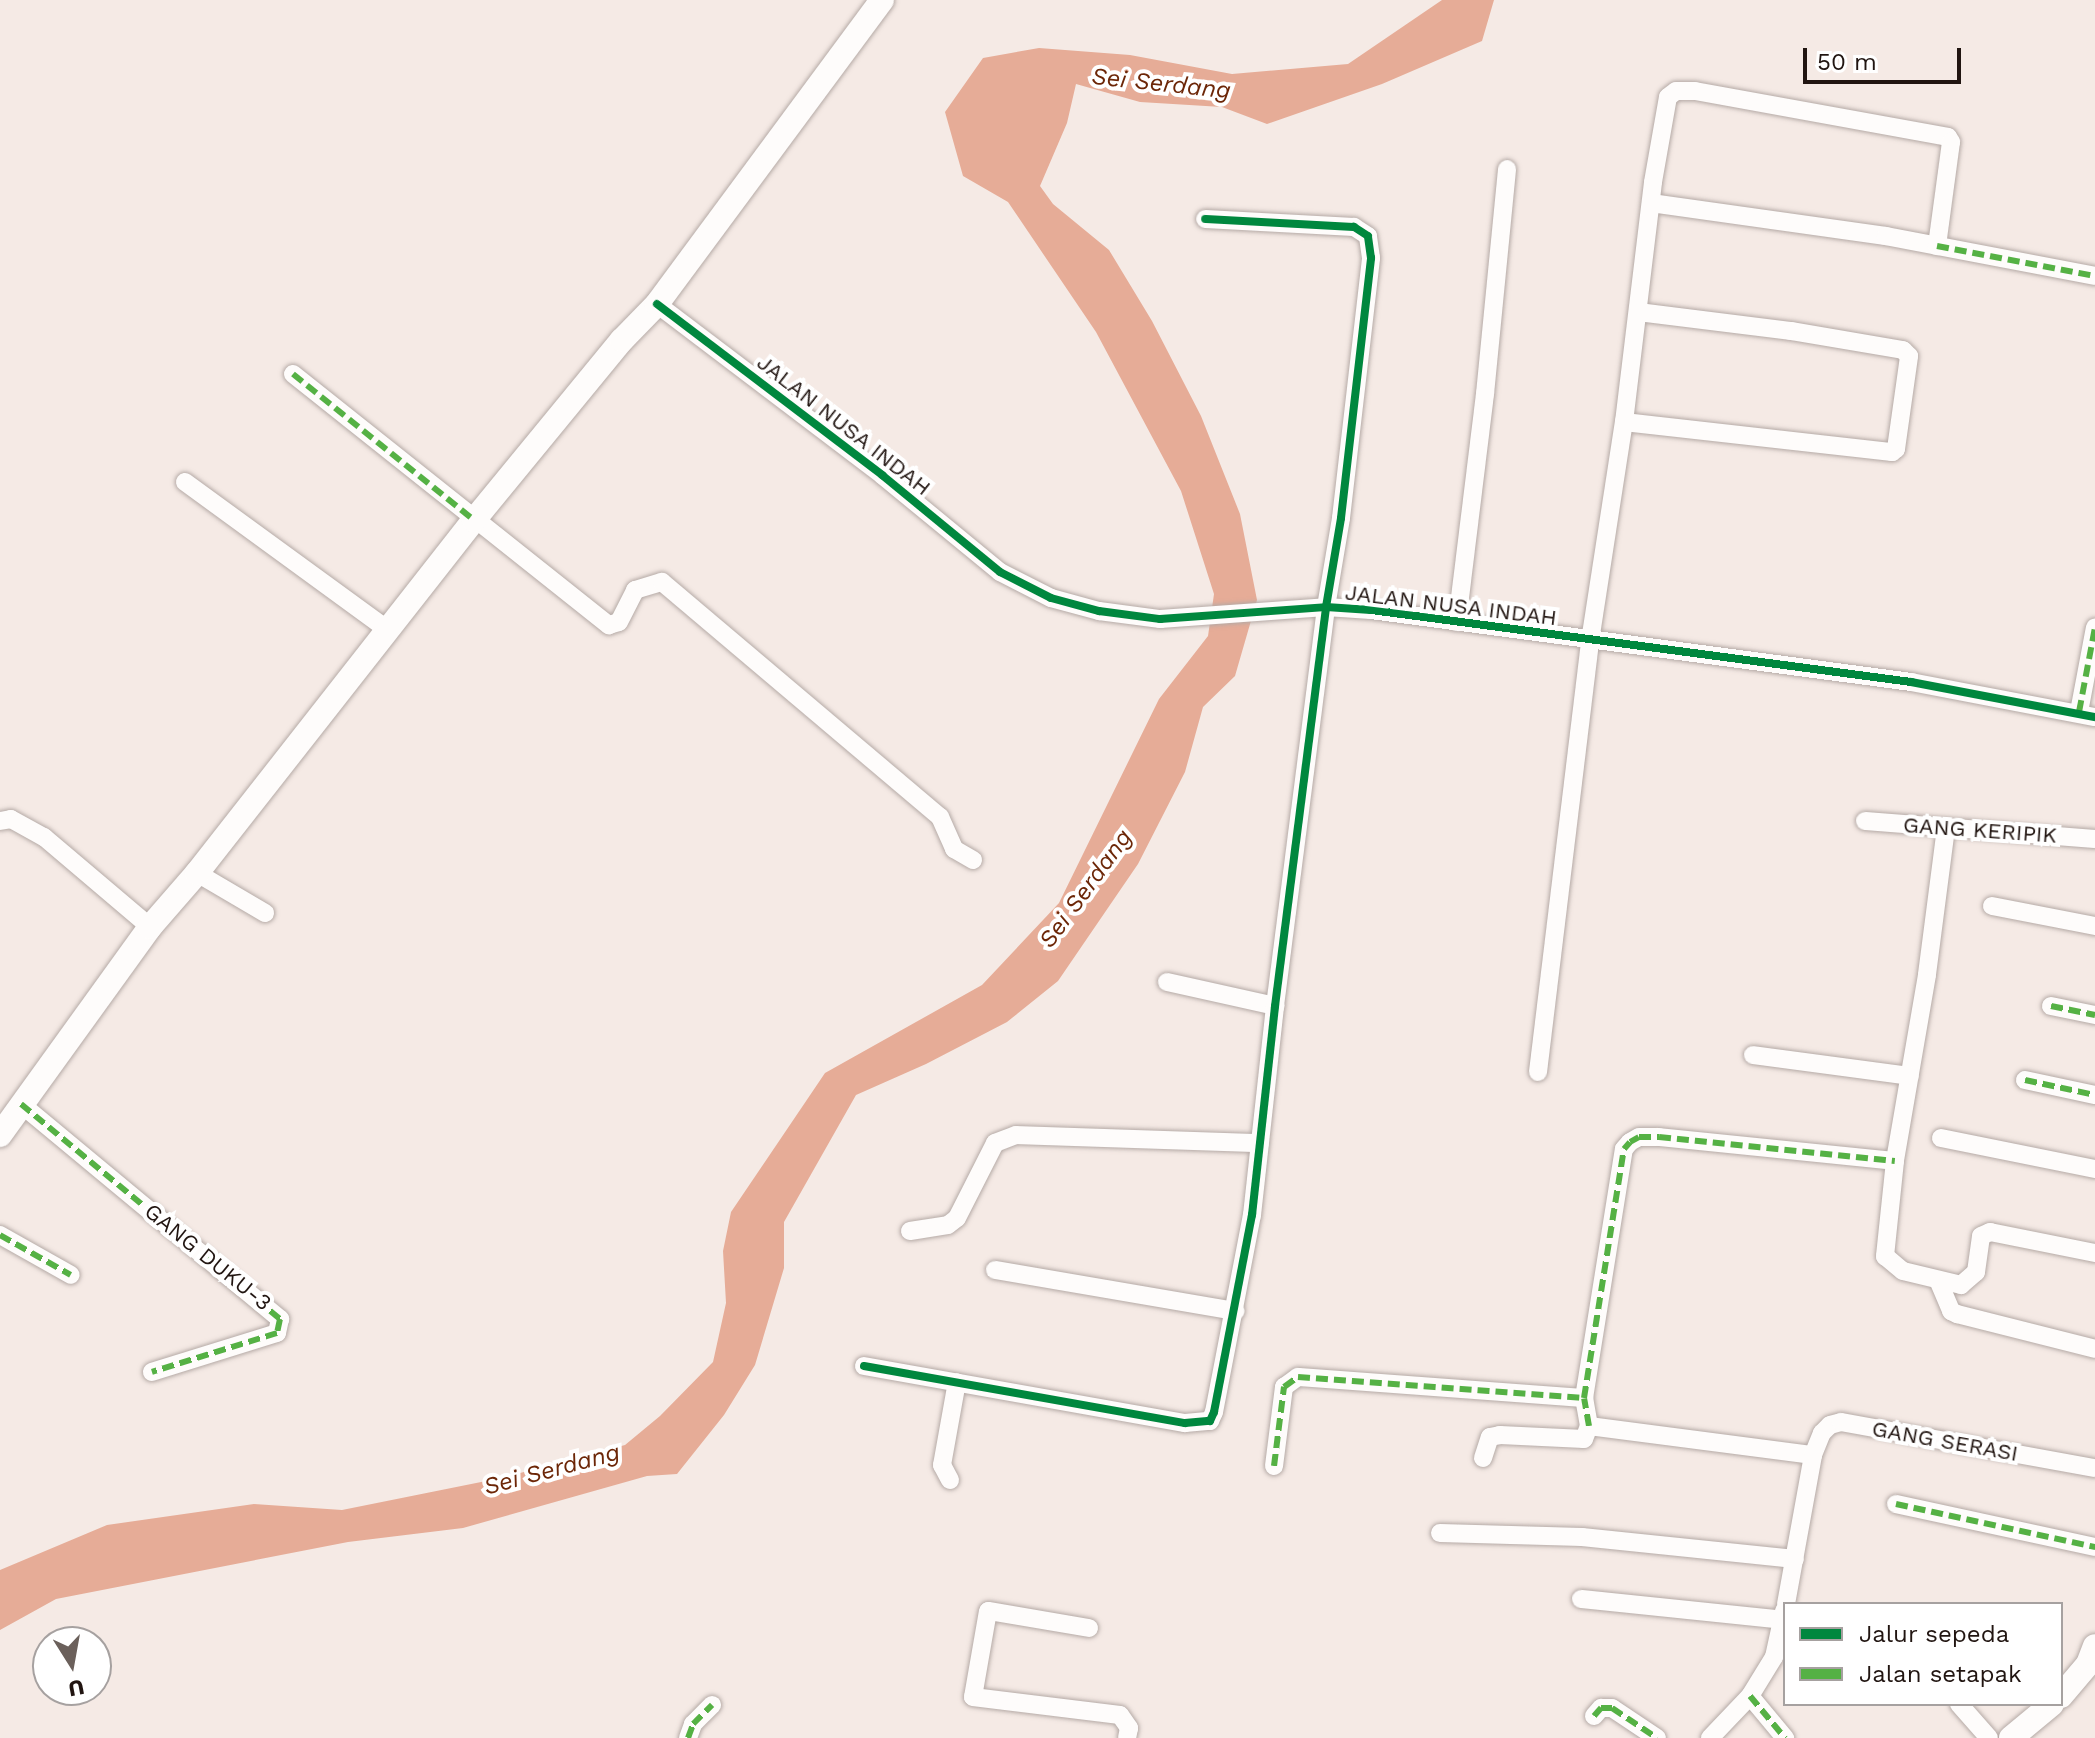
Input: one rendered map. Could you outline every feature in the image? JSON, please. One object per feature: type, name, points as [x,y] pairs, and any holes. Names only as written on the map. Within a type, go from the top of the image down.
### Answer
[{"type":"street","points":[[0,1135],[150,927],[197,873],[474,520],[622,340],[657,304],[882,0]]},
{"type":"street","points":[[1538,1072],[1590,641],[1624,422],[1651,203],[1668,97],[1676,91],[1695,91],[1948,137],[1951,142],[1937,246]]},
{"type":"street","points":[[1457,622],[1485,394],[1507,169]]},
{"type":"street","points":[[1651,203],[1937,246],[2095,276]]},
{"type":"street","points":[[864,1366],[1185,1423],[1210,1421],[1236,1311],[1260,1143],[1326,607],[1341,518],[1371,258],[1368,236],[1354,227],[1205,219]]},
{"type":"street","name":"JALAN NUSA INDAH","points":[[657,304],[882,475],[1000,572],[1051,598],[1099,611],[1160,619],[1326,607],[1911,682],[2087,714]]},
{"type":"street","points":[[1624,422],[1892,452],[1896,449],[1909,356],[1903,350],[1791,331],[1639,312]]},
{"type":"street","points":[[293,374],[609,625],[619,622],[635,590],[662,582],[940,817],[954,849],[973,860]]},
{"type":"street","points":[[185,482],[388,630]]},
{"type":"street","points":[[2087,714],[2095,627]]},
{"type":"street","points":[[0,821],[11,819],[44,837],[150,927]]},
{"type":"street","name":"GANG KERIPIK","points":[[1865,821],[2095,839]]},
{"type":"street","points":[[1946,828],[1895,1161],[1885,1256],[1903,1271],[1961,1285],[1976,1272],[1981,1236],[1990,1232],[2095,1253]]},
{"type":"street","points":[[197,873],[265,913]]},
{"type":"street","points":[[1992,906],[2095,926]]},
{"type":"street","points":[[1167,982],[1275,1006]]},
{"type":"street","points":[[2051,1006],[2095,1015]]},
{"type":"street","points":[[1753,1055],[1910,1076]]},
{"type":"street","points":[[2025,1080],[2095,1095]]},
{"type":"street","name":"GANG DUKU-3","points":[[21,1104],[277,1313],[280,1319],[277,1333],[152,1372]]},
{"type":"street","points":[[910,1231],[948,1225],[957,1218],[995,1143],[1016,1135],[1260,1143]]},
{"type":"street","points":[[1483,1458],[1490,1437],[1534,1436],[1579,1441],[1589,1426],[1584,1398],[1624,1149],[1630,1142],[1639,1137],[1659,1137],[1895,1161]]},
{"type":"street","points":[[1941,1138],[2095,1169]]},
{"type":"street","points":[[0,1235],[71,1275]]},
{"type":"street","points":[[995,1270],[1236,1311]]},
{"type":"street","points":[[1938,1280],[1951,1311],[1957,1314],[2095,1349]]},
{"type":"street","points":[[1274,1466],[1284,1387],[1298,1377],[1584,1398]]},
{"type":"street","points":[[950,1480],[942,1465],[957,1382]]},
{"type":"street","name":"GANG SERASI","points":[[1813,1455],[1825,1429],[1841,1422],[2095,1468]]},
{"type":"street","points":[[1589,1426],[1813,1455],[1787,1602]]},
{"type":"street","points":[[1896,1504],[2095,1547]]},
{"type":"street","points":[[1440,1533],[1582,1537],[1795,1559]]},
{"type":"street","points":[[1581,1599],[1783,1611]]},
{"type":"street","points":[[1089,1628],[988,1611],[973,1697],[1120,1715],[1129,1728],[1127,1738]]},
{"type":"street","points":[[1710,1738],[1750,1696],[1774,1657],[1783,1619]]},
{"type":"street","points":[[2063,1694],[2088,1664],[2095,1646]]},
{"type":"street","points":[[1750,1696],[1785,1738]]},
{"type":"street","points":[[688,1738],[693,1724],[712,1705]]},
{"type":"street","points":[[1961,1706],[1989,1738]]},
{"type":"street","points":[[2011,1738],[2050,1706]]},
{"type":"street","points":[[1594,1716],[1601,1708],[1612,1708],[1657,1738]]},
{"type":"water","name":"Sei Serdang","points":[[1442,0],[1494,0],[1482,41],[1382,84],[1267,124],[1222,107],[1140,102],[1076,84],[1067,123],[1040,186],[1053,204],[1109,250],[1152,321],[1201,416],[1240,514],[1257,600],[1235,676],[1203,707],[1185,772],[1138,864],[1058,981],[1007,1022],[926,1064],[856,1095],[784,1222],[784,1268],[755,1365],[724,1415],[677,1474],[647,1476],[463,1528],[348,1542],[56,1599],[0,1630],[0,1570],[107,1525],[254,1504],[342,1510],[501,1478],[625,1445],[660,1416],[713,1362],[726,1303],[723,1251],[731,1212],[825,1073],[982,985],[1059,903],[1159,699],[1208,636],[1214,594],[1181,491],[1096,332],[1008,202],[963,176],[945,112],[983,58],[1039,48],[1130,55],[1232,74],[1348,64]]},
{"type":"marked path","points":[[1937,246],[2095,276]]},
{"type":"marked path","points":[[293,374],[474,520]]},
{"type":"marked path","points":[[2079,712],[2095,627]]},
{"type":"marked path","points":[[2051,1006],[2095,1015]]},
{"type":"marked path","points":[[2025,1080],[2095,1095]]},
{"type":"marked path","points":[[21,1104],[280,1319],[277,1333],[152,1372]]},
{"type":"marked path","points":[[1589,1426],[1584,1398],[1624,1149],[1630,1142],[1639,1137],[1659,1137],[1895,1161]]},
{"type":"marked path","points":[[0,1235],[71,1275]]},
{"type":"marked path","points":[[1274,1466],[1284,1387],[1298,1377],[1584,1398]]},
{"type":"marked path","points":[[1896,1504],[2095,1547]]},
{"type":"marked path","points":[[1750,1696],[1785,1738]]},
{"type":"marked path","points":[[688,1738],[693,1724],[712,1705]]},
{"type":"marked path","points":[[1594,1716],[1601,1708],[1612,1708],[1657,1738]]},
{"type":"cycle path","points":[[864,1366],[1185,1423],[1210,1421],[1214,1412],[1252,1215],[1275,1006],[1326,607],[1341,518],[1371,258],[1368,236],[1354,227],[1205,219]]},
{"type":"cycle path","points":[[657,304],[882,475],[1000,572],[1051,598],[1099,611],[1160,619],[1326,607],[1371,610],[1911,682],[2095,717]]}]
